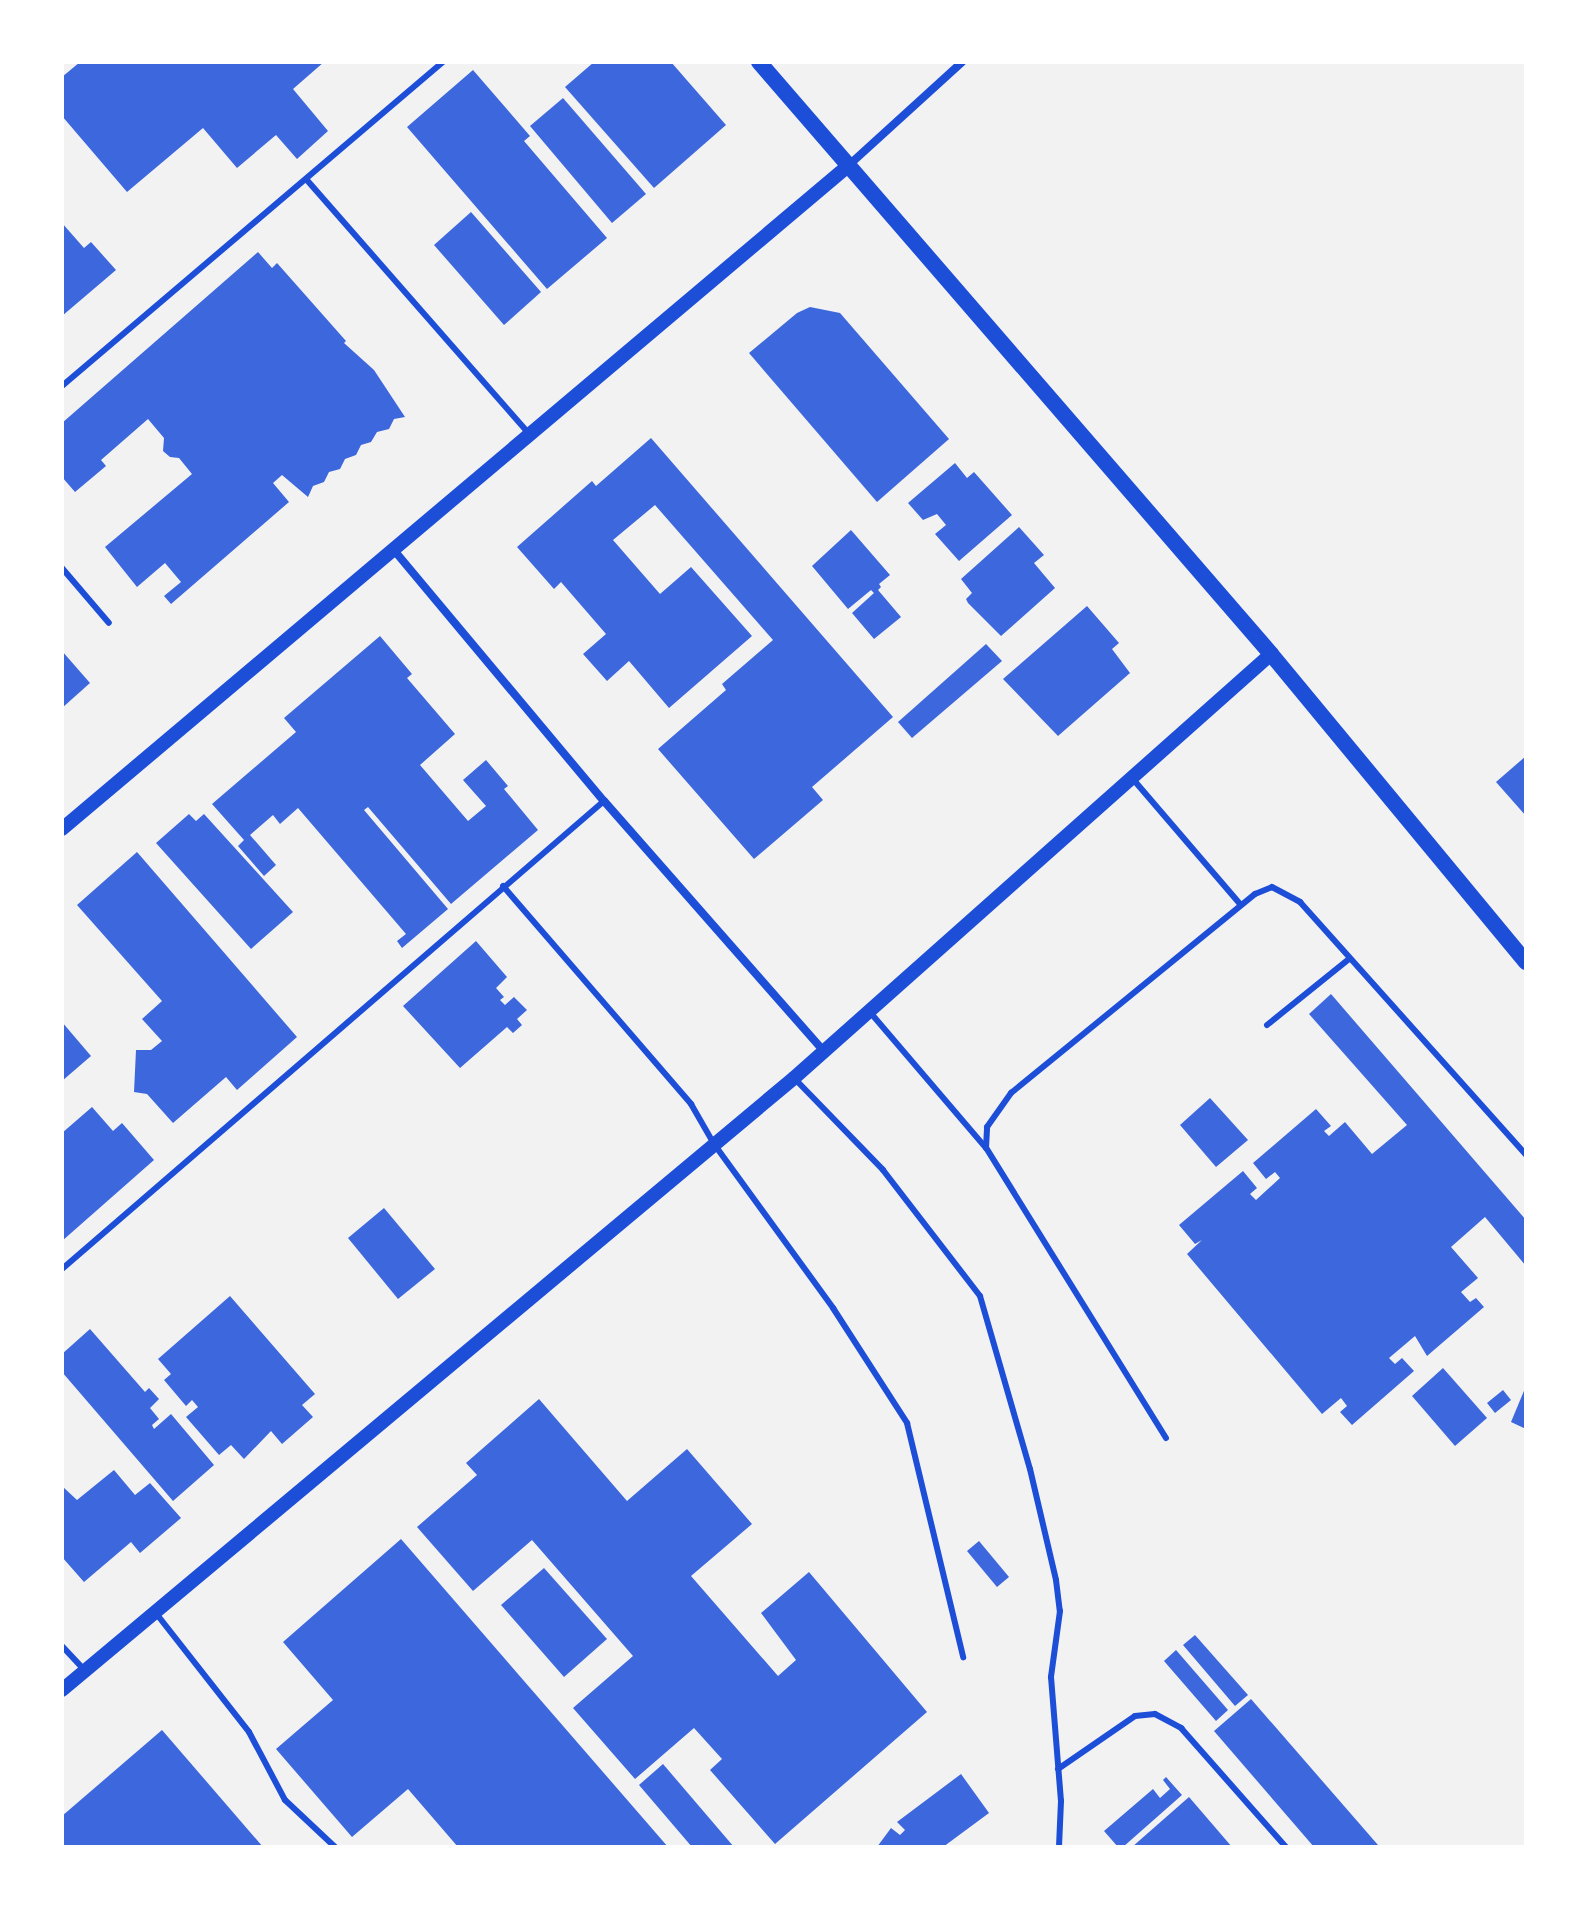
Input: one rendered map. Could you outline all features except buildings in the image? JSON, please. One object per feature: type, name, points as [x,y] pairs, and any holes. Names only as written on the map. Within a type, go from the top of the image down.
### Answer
[{"type":"main road","points":[[759,62],[1271,654],[1526,962]]},
{"type":"street","points":[[62,829],[849,165],[962,62]]},
{"type":"street","points":[[393,549],[604,801],[824,1051]]},
{"type":"street","points":[[62,1690],[794,1078],[1271,654]]},
{"type":"lane","points":[[62,386],[443,62]]},
{"type":"lane","points":[[306,179],[530,435]]},
{"type":"lane","points":[[62,568],[109,623]]},
{"type":"lane","points":[[1132,778],[1241,905]]},
{"type":"lane","points":[[62,1269],[604,801]]},
{"type":"lane","points":[[503,886],[691,1104],[714,1144],[833,1308],[907,1423],[963,1657]]},
{"type":"lane","points":[[986,1148],[987,1127],[1011,1093],[1241,905],[1263,889],[1281,889],[1300,902],[1526,1155]]},
{"type":"lane","points":[[1267,1025],[1349,959]]},
{"type":"lane","points":[[869,1011],[986,1148],[1166,1438]]},
{"type":"lane","points":[[794,1078],[883,1170],[980,1296],[1030,1469],[1056,1580],[1060,1611],[1051,1677],[1058,1769],[1059,1847]]},
{"type":"lane","points":[[155,1612],[249,1732],[285,1800],[335,1847]]},
{"type":"lane","points":[[62,1646],[85,1671]]},
{"type":"lane","points":[[1058,1769],[1135,1716],[1155,1714],[1181,1728],[1286,1847]]}]
